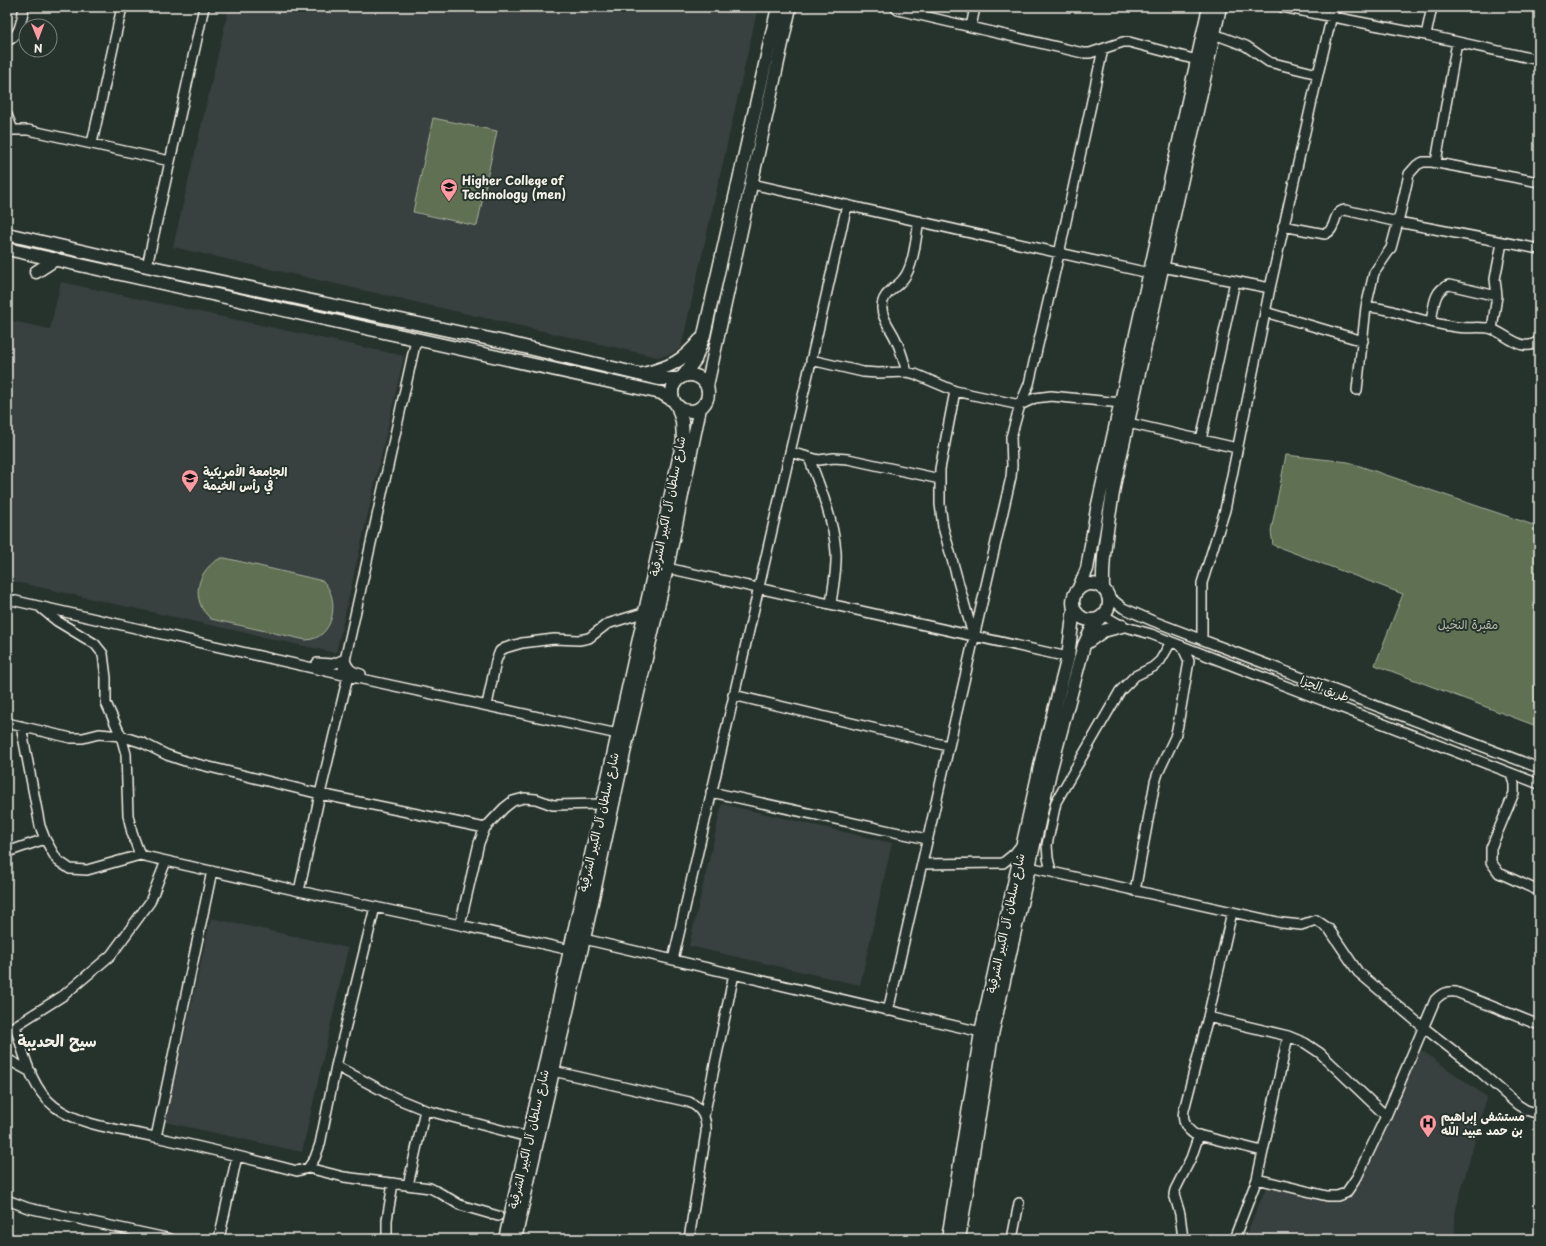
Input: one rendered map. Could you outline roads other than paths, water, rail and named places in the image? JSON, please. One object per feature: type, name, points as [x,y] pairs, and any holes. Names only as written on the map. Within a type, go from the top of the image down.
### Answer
[{"type":"main road","points":[[676,403],[672,389],[695,360],[704,335],[778,7]]},
{"type":"main road","points":[[7,249],[661,393],[688,410],[700,408],[707,398],[707,386],[790,7]]},
{"type":"main road","points":[[1209,7],[1097,509],[1087,570],[1074,597],[1074,608],[1079,615],[1085,619],[1093,620],[1103,615],[1108,606],[1102,568],[1104,544],[1115,481],[1220,7]]},
{"type":"main road","points":[[7,234],[147,266],[504,342],[658,379],[680,378],[688,375],[700,377],[707,386]]},
{"type":"main road","points":[[36,272],[56,260]]},
{"type":"main road","points":[[640,374],[665,368],[678,362],[691,351],[704,335]]},
{"type":"main road","name":"شارع سلطان آل الكبير الشرقية","points":[[505,1239],[646,612],[683,440],[682,421],[676,403]]},
{"type":"main road","name":"شارع سلطان آل الكبير الشرقية","points":[[518,1235],[624,753],[667,568],[700,408]]},
{"type":"main road","points":[[1078,590],[1090,584],[1099,586],[1105,592]]},
{"type":"main road","name":"شارع سلطان آل الكبير الشرقية","points":[[948,1239],[981,1032],[1043,753],[1068,657],[1074,608]]},
{"type":"main road","name":"شارع سلطان آل الكبير الشرقية","points":[[959,1239],[992,1035],[1050,772],[1084,645],[1094,624],[1103,615]]},
{"type":"main road","points":[[1084,645],[1103,631],[1122,626]]},
{"type":"street","points":[[7,41],[14,37],[20,29],[24,7]]},
{"type":"street","points":[[92,143],[122,7]]},
{"type":"street","points":[[147,266],[204,7]]},
{"type":"street","points":[[895,7],[898,10],[1083,53],[1090,53],[1123,42],[1129,42],[1197,60]]},
{"type":"street","points":[[971,27],[975,7]]},
{"type":"street","points":[[1282,7],[1426,35],[1539,60]]},
{"type":"street","points":[[1202,640],[1202,583],[1225,510],[1283,226],[1334,7]]},
{"type":"street","points":[[1426,35],[1432,7]]},
{"type":"street","points":[[1214,34],[1246,46],[1262,58],[1276,65],[1318,74]]},
{"type":"street","points":[[1436,162],[1457,42]]},
{"type":"street","points":[[888,1010],[973,636],[1011,477],[1011,437],[1020,405],[1029,384],[1059,254],[1103,49]]},
{"type":"street","points":[[7,115],[10,130],[28,130],[170,161]]},
{"type":"street","points":[[1357,390],[1366,307],[1374,273],[1391,248],[1408,180],[1413,169],[1423,162],[1436,162],[1539,182]]},
{"type":"street","points":[[752,184],[1149,273]]},
{"type":"street","points":[[672,960],[847,205]]},
{"type":"street","points":[[1283,226],[1325,234],[1333,228],[1337,214],[1345,210],[1502,243],[1539,249]]},
{"type":"street","points":[[907,372],[896,340],[884,317],[882,307],[887,294],[904,279],[907,273],[919,221]]},
{"type":"street","points":[[1492,329],[1497,296],[1496,279],[1502,243]]},
{"type":"street","points":[[1162,266],[1270,288]]},
{"type":"street","points":[[1201,440],[1235,281]]},
{"type":"street","points":[[1431,322],[1436,294],[1442,287],[1449,285],[1497,296]]},
{"type":"street","points":[[1366,307],[1383,308],[1431,322],[1456,327],[1492,329],[1512,342],[1526,345],[1536,343],[1539,340]]},
{"type":"street","points":[[1265,312],[1363,341]]},
{"type":"street","points":[[299,891],[345,675],[345,659],[416,340]]},
{"type":"street","points":[[811,360],[863,372],[907,372],[924,377],[955,391],[1020,405],[1035,398],[1051,396],[1121,403]]},
{"type":"street","points":[[955,391],[942,459],[940,504],[943,526],[973,636]]},
{"type":"street","points":[[1128,424],[1237,448]]},
{"type":"street","points":[[790,452],[819,460],[834,458],[848,459],[940,479]]},
{"type":"street","points":[[809,458],[825,502],[834,538],[835,565],[831,604]]},
{"type":"street","points":[[667,568],[1068,657]]},
{"type":"street","name":"طريق الجزا","points":[[1105,592],[1123,608],[1202,640],[1539,768]]},
{"type":"street","points":[[7,599],[345,675],[618,734]]},
{"type":"street","points":[[39,606],[57,621],[96,644],[103,654],[106,678],[106,703],[121,736],[126,754],[128,815],[132,833],[140,854]]},
{"type":"street","points":[[487,705],[496,661],[500,652],[505,648],[522,643],[554,639],[584,639],[593,636],[607,624],[646,612]]},
{"type":"street","name":"طريق الجزا","points":[[1103,615],[1122,626],[1201,653],[1539,784]]},
{"type":"street","points":[[1051,871],[1047,845],[1056,802],[1120,691],[1136,676],[1160,661],[1170,642]]},
{"type":"street","points":[[1182,646],[1189,661]]},
{"type":"street","points":[[1135,890],[1153,792],[1158,774],[1175,737],[1189,661],[1194,656],[1201,653]]},
{"type":"street","points":[[288,662],[304,661],[328,665],[345,659]]},
{"type":"street","points":[[345,659],[351,670],[370,676],[382,683]]},
{"type":"street","points":[[1320,699],[1317,694],[1320,688],[1387,710]]},
{"type":"street","points":[[733,695],[948,746]]},
{"type":"street","points":[[7,723],[71,738],[83,738],[99,734],[121,736],[143,743],[185,761],[320,794],[485,828]]},
{"type":"street","points":[[21,726],[40,826],[45,840],[57,860],[70,869],[86,870],[140,854],[299,891],[374,906],[570,950]]},
{"type":"street","points":[[1511,773],[1514,784],[1514,793],[1508,811],[1491,848],[1491,862],[1499,873],[1538,890]]},
{"type":"street","points":[[711,792],[927,839]]},
{"type":"street","points":[[460,925],[479,843],[485,828],[504,808],[514,801],[524,798],[536,799],[553,805],[602,804]]},
{"type":"street","points":[[7,852],[45,840]]},
{"type":"street","points":[[922,864],[1003,863],[1023,844]]},
{"type":"street","points":[[166,861],[150,902],[111,955],[64,995],[11,1027],[36,1085],[44,1096],[54,1106],[83,1121],[297,1171],[308,1168],[344,1177],[430,1188],[460,1205],[498,1216]]},
{"type":"street","points":[[1003,863],[1016,876]]},
{"type":"street","points":[[1029,867],[1293,925],[1301,925],[1316,920],[1329,929],[1358,972],[1423,1027],[1477,1069],[1518,1105],[1526,1110],[1539,1114]]},
{"type":"street","points":[[156,1137],[212,871]]},
{"type":"street","points":[[308,1168],[315,1158],[320,1144],[336,1066],[374,906]]},
{"type":"street","points":[[1232,912],[1183,1116],[1184,1121],[1190,1130],[1199,1135],[1262,1151]]},
{"type":"street","points":[[584,939],[981,1032]]},
{"type":"street","points":[[704,1116],[734,974]]},
{"type":"street","points":[[1257,1179],[1326,1196],[1337,1196],[1346,1193],[1357,1177],[1386,1116],[1435,1000],[1441,994],[1448,991],[1456,992],[1539,1025]]},
{"type":"street","points":[[1208,1017],[1288,1036],[1305,1043],[1320,1053],[1386,1116]]},
{"type":"street","points":[[1234,1239],[1257,1179],[1288,1036]]},
{"type":"street","points":[[7,1059],[31,1072]]},
{"type":"street","points":[[336,1066],[398,1099],[425,1110],[528,1136]]},
{"type":"street","points":[[553,1071],[688,1102],[696,1105],[702,1111],[706,1125],[706,1133],[689,1239]]},
{"type":"street","points":[[408,1185],[425,1110]]},
{"type":"street","points":[[1184,1239],[1174,1190],[1191,1158],[1199,1135]]},
{"type":"street","points":[[219,1239],[237,1156]]},
{"type":"street","points":[[387,1239],[387,1220],[393,1183]]},
{"type":"street","points":[[7,1200],[28,1208],[171,1239]]},
{"type":"street","points":[[1012,1239],[1019,1204]]},
{"type":"place","name":"Higher College of Technology (men)","points":[[449,202]]},
{"type":"place","name":"الجامعة الأمريكية في رأس الخيمة","points":[[190,493]]},
{"type":"place","name":"مستشفى إبراهيم بن حمد عبيد الله","points":[[1428,1138]]},
{"type":"district","name":"سيح الحديبة","points":[[57,1040]]},
{"type":"park label","name":"مقبرة النخيل","points":[[1468,624]]}]
